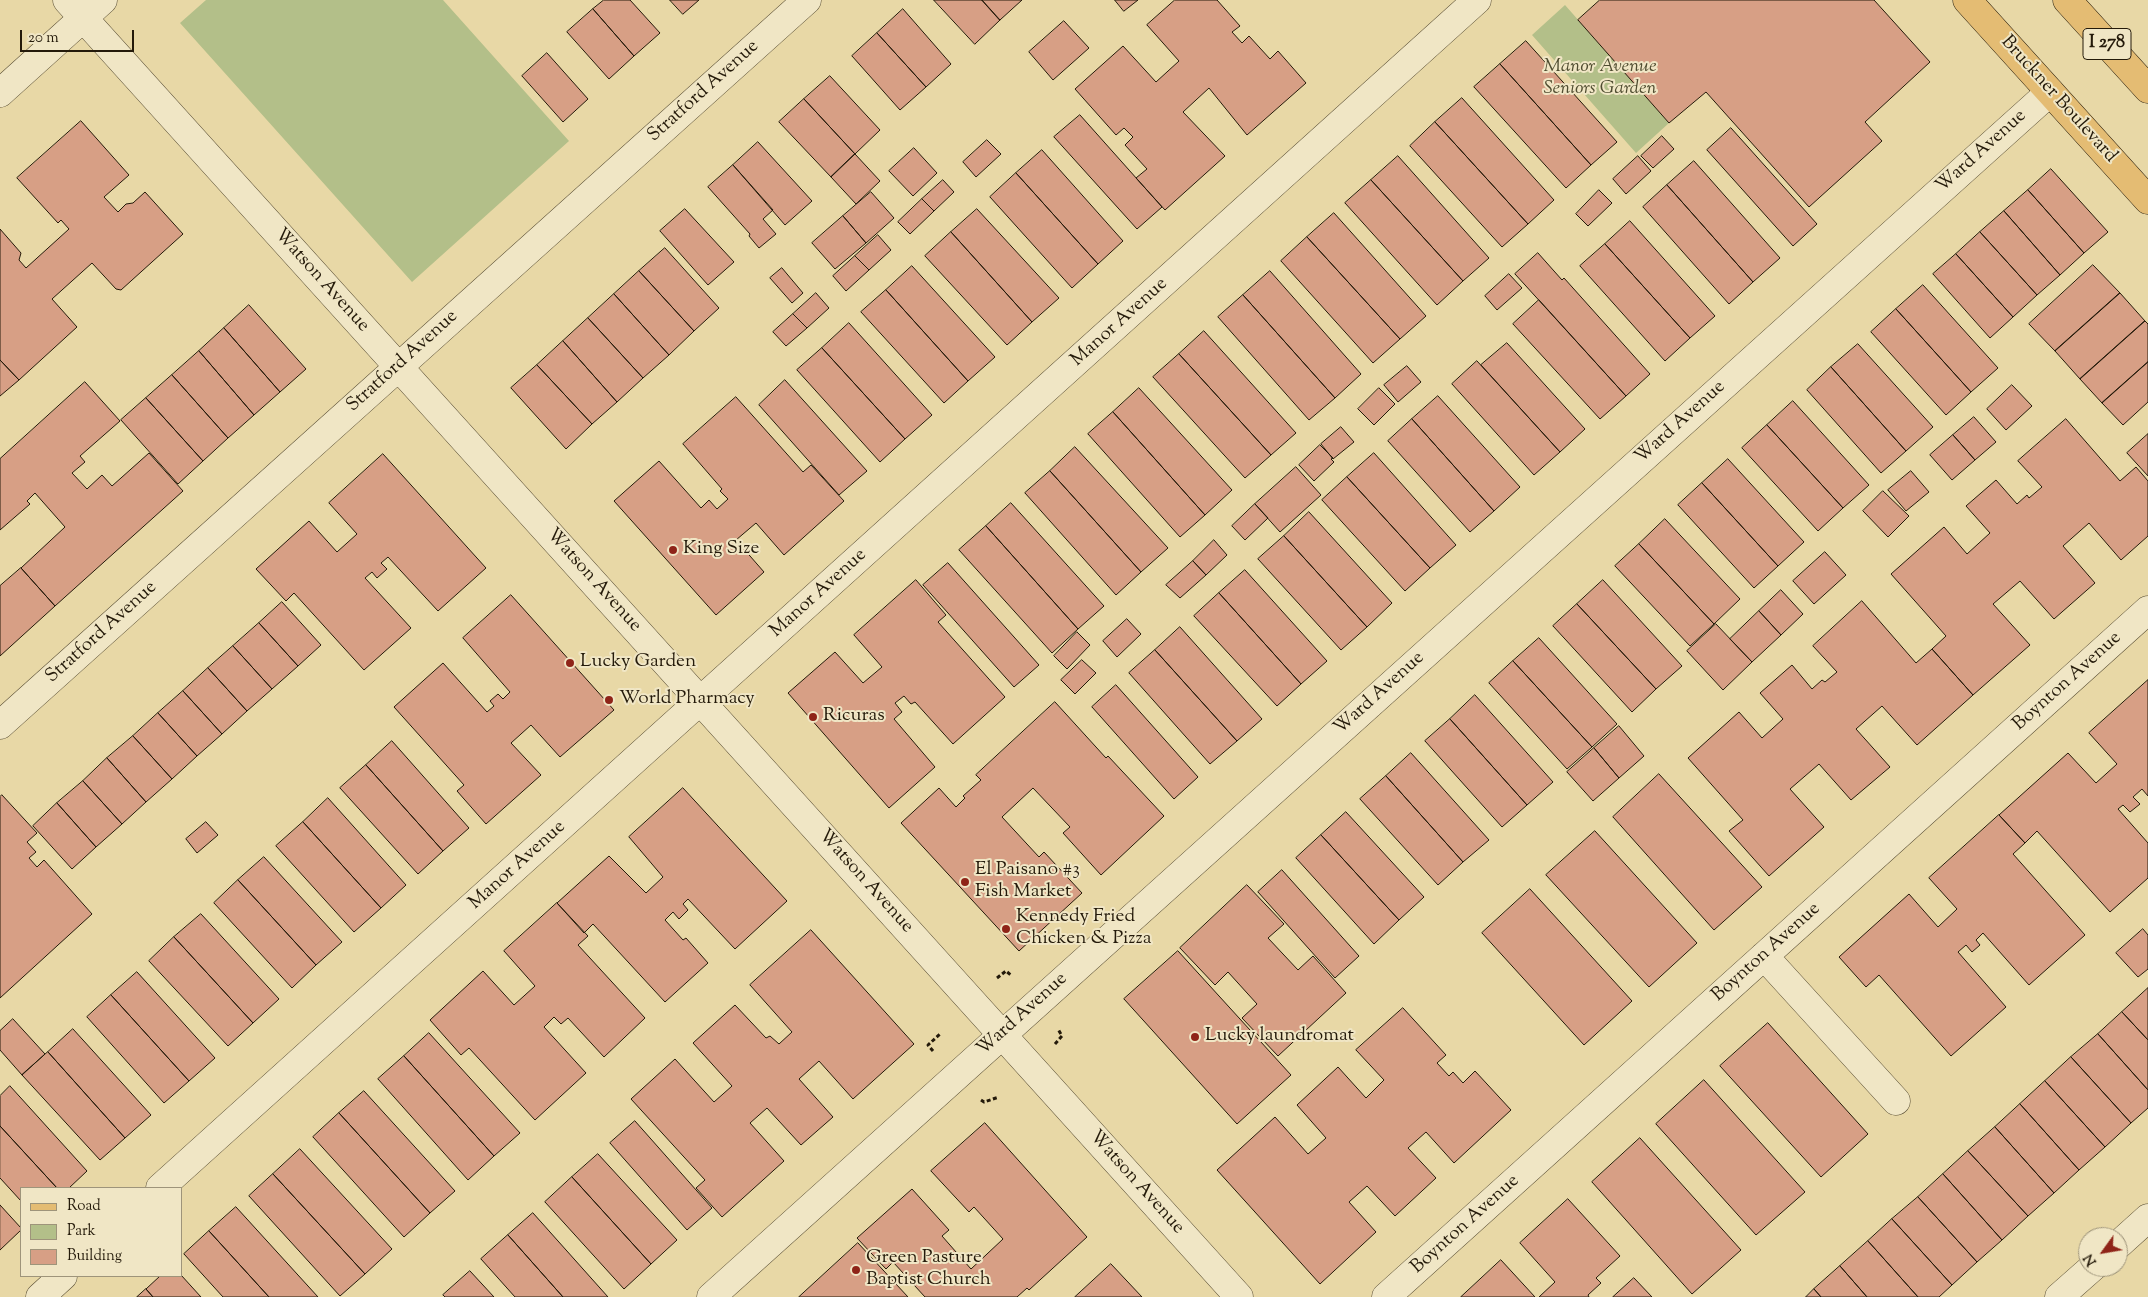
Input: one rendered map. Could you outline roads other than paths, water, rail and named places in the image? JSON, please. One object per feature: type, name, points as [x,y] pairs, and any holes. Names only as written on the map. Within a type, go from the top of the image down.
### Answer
[{"type":"main road","name":"Bruckner Boulevard","points":[[1967,0],[2148,200]]},
{"type":"main road","name":"I 278","points":[[2067,0],[2148,89]]},
{"type":"street","points":[[0,92],[75,9],[104,0]]},
{"type":"street","name":"Stratford Avenue","points":[[0,726],[807,0]]},
{"type":"street","name":"Manor Avenue","points":[[161,1187],[1477,0]]},
{"type":"street","name":"Watson Avenue","points":[[75,9],[1240,1297]]},
{"type":"street","name":"Ward Avenue","points":[[710,1297],[2050,92]]},
{"type":"street","name":"Boynton Avenue","points":[[1386,1297],[2148,610]]},
{"type":"street","points":[[1764,956],[1896,1101]]},
{"type":"street","points":[[2128,1235],[2148,1218]]},
{"type":"street","points":[[40,1297],[62,1277]]},
{"type":"street","points":[[2059,1297],[2082,1277]]},
{"type":"place","name":"King Size","points":[[673,550]]},
{"type":"place","name":"Lucky Garden","points":[[570,663]]},
{"type":"place","name":"World Pharmacy","points":[[609,700]]},
{"type":"place","name":"Ricuras","points":[[813,717]]},
{"type":"place","name":"El Paisano #3 Fish Market","points":[[965,882]]},
{"type":"place","name":"Kennedy Fried Chicken & Pizza","points":[[1006,929]]},
{"type":"place","name":"Lucky laundromat","points":[[1195,1037]]},
{"type":"place","name":"Green Pasture Baptist Church","points":[[856,1270]]},
{"type":"park label","name":"Manor Avenue Seniors Garden","points":[[1600,79]]}]
